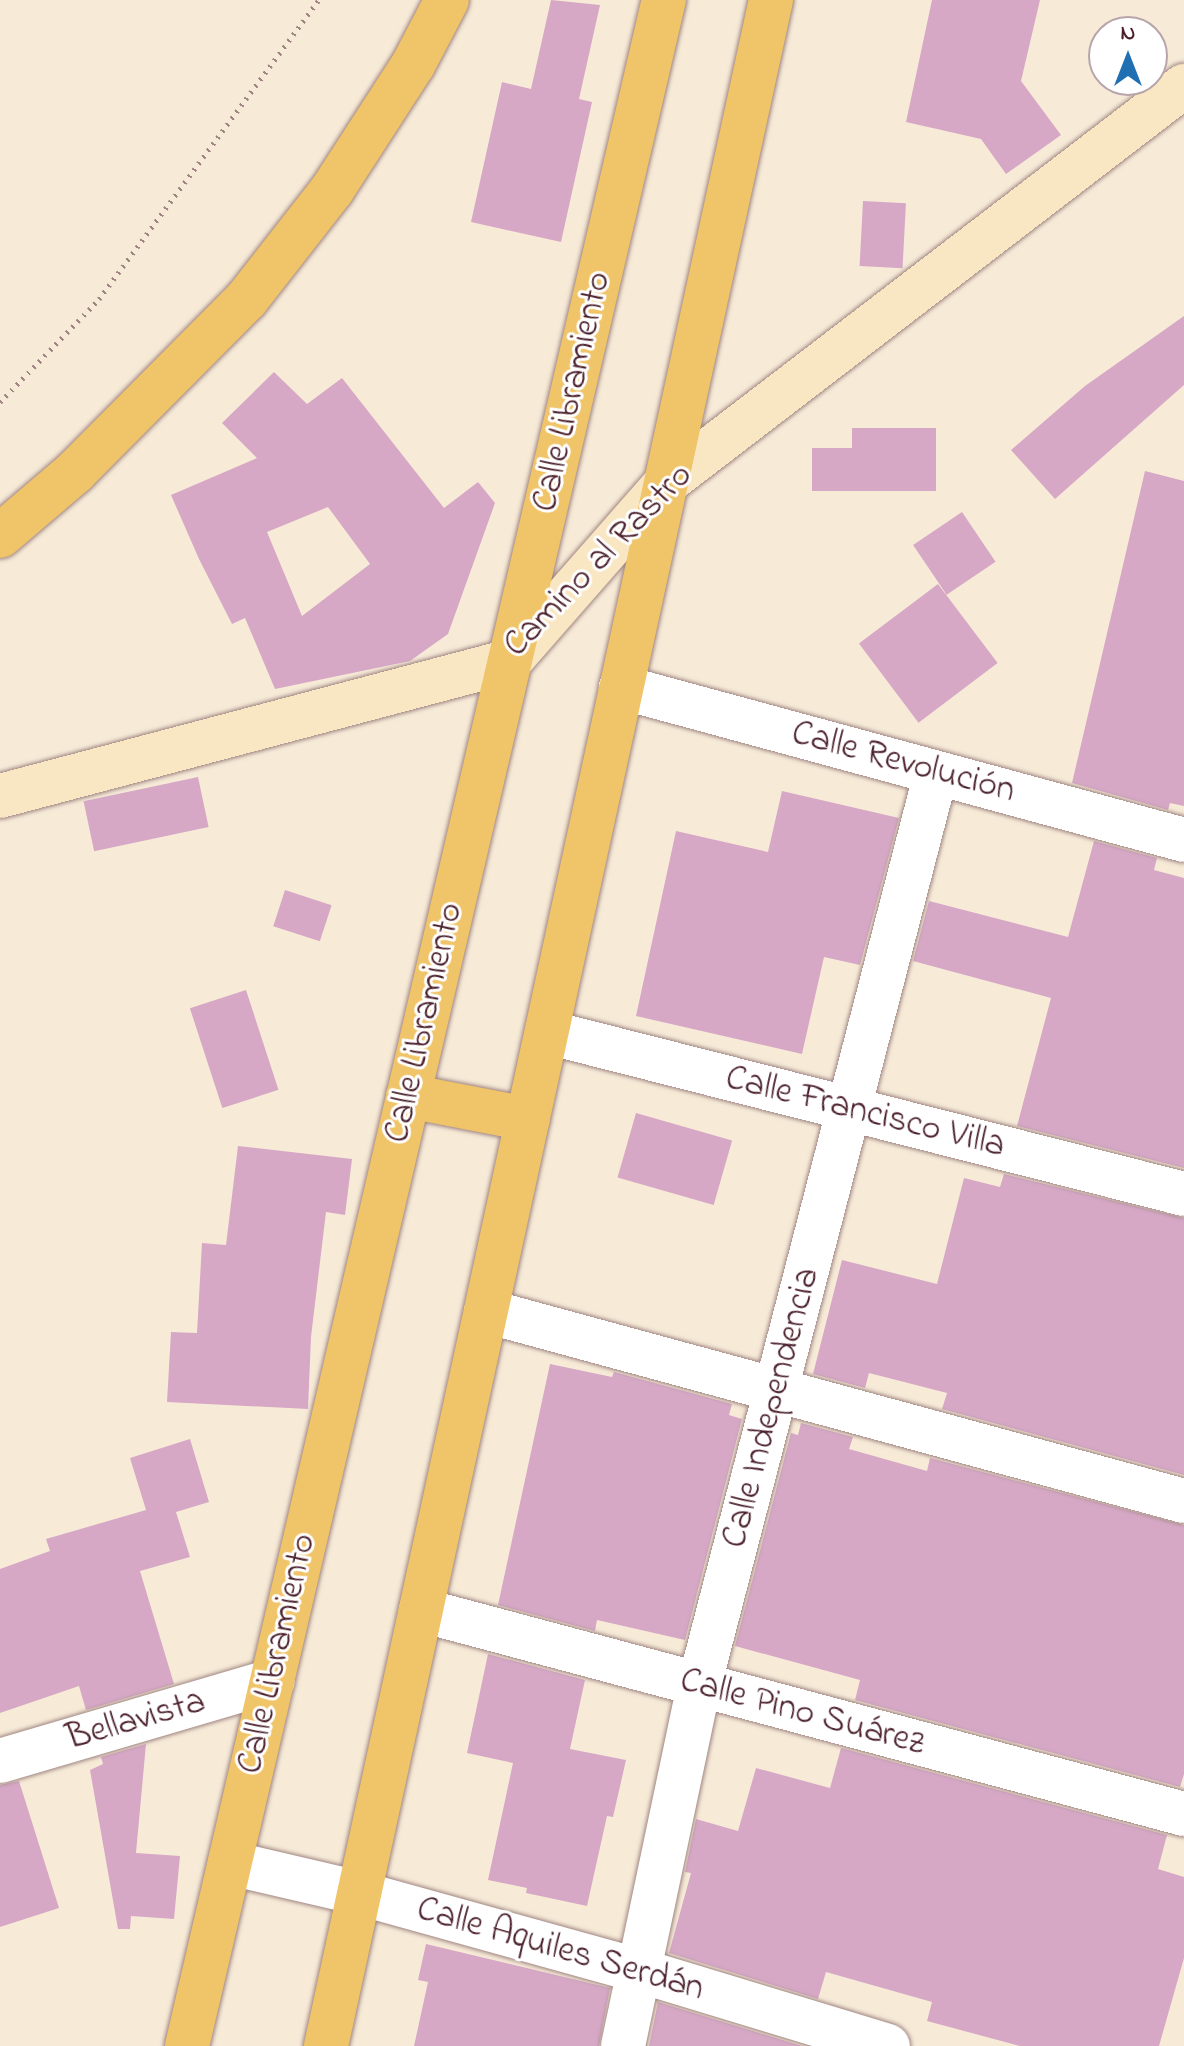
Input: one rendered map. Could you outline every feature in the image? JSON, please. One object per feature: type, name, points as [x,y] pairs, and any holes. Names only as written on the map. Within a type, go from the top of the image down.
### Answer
[{"type":"main road","points":[[0,536],[75,472],[246,300],[332,190],[413,65],[447,0]]},
{"type":"main road","name":"Calle Libramiento","points":[[187,2046],[664,0]]},
{"type":"main road","points":[[326,2046],[771,0]]},
{"type":"main road","points":[[408,1096],[528,1119]]},
{"type":"street","name":"Camino al Rastro","points":[[0,796],[510,661],[666,483],[1184,86]]},
{"type":"street","name":"Calle Revolución","points":[[621,687],[1184,840]]},
{"type":"street","name":"Calle Independencia","points":[[623,2046],[699,1686],[936,773]]},
{"type":"street","name":"Calle Francisco Villa","points":[[547,1032],[1184,1194]]},
{"type":"street","points":[[486,1311],[1184,1501]]},
{"type":"street","name":"Calle Pino Suárez","points":[[421,1610],[1184,1814]]},
{"type":"street","name":"Bellavista","points":[[0,1761],[272,1681]]},
{"type":"street","name":"Calle Aquiles Serdán","points":[[230,1863],[359,1893],[641,1971],[888,2046]]},
{"type":"path","points":[[0,402],[99,299],[319,0]]},
{"type":"building","points":[[551,0],[600,5],[579,99],[592,102],[561,242],[471,222],[502,82],[531,89]]},
{"type":"building","points":[[932,0],[1040,0],[1021,81],[1061,135],[1006,174],[981,139],[906,122]]},
{"type":"building","points":[[863,201],[906,203],[903,268],[860,266]]},
{"type":"building","points":[[1184,316],[1184,385],[1055,499],[1011,450],[1085,386]]},
{"type":"building","points":[[274,372],[307,404],[342,378],[444,508],[478,482],[495,503],[448,634],[410,661],[275,689],[245,618],[232,624],[171,495],[257,458],[222,423]],"holes":[[[328,507],[370,564],[302,616],[267,532]]]},
{"type":"building","points":[[852,428],[936,428],[936,491],[812,491],[812,448],[852,448]]},
{"type":"building","points":[[1145,471],[1184,481],[1184,806],[1170,803],[1168,810],[1072,783]]},
{"type":"building","points":[[962,512],[996,562],[947,595],[913,545]]},
{"type":"building","points":[[938,584],[998,663],[919,723],[859,644]]},
{"type":"building","points":[[198,777],[209,827],[94,851],[84,801]]},
{"type":"building","points":[[782,791],[899,818],[860,965],[824,957],[802,1054],[636,1016],[676,831],[768,852]]},
{"type":"building","points":[[1094,841],[1157,858],[1154,870],[1184,878],[1184,1168],[1017,1126],[1051,998],[913,961],[929,901],[1068,937]]},
{"type":"building","points":[[285,890],[332,905],[320,941],[273,926]]},
{"type":"building","points":[[246,990],[278,1090],[222,1108],[190,1008]]},
{"type":"building","points":[[636,1113],[732,1141],[714,1205],[618,1177]]},
{"type":"building","points":[[238,1146],[352,1159],[345,1215],[326,1212],[311,1337],[308,1409],[167,1402],[171,1332],[197,1333],[202,1243],[226,1245]]},
{"type":"building","points":[[1004,1174],[1184,1218],[1184,1475],[942,1409],[947,1393],[869,1373],[865,1388],[813,1374],[842,1260],[937,1284],[964,1178],[1000,1187]]},
{"type":"building","points":[[550,1364],[612,1377],[614,1372],[732,1404],[729,1415],[742,1419],[685,1640],[597,1620],[595,1631],[498,1605]]},
{"type":"building","points":[[801,1423],[853,1437],[849,1449],[927,1471],[930,1458],[1184,1525],[1184,1774],[1180,1787],[855,1700],[860,1680],[735,1646],[791,1433],[798,1435]]},
{"type":"building","points":[[190,1439],[209,1502],[176,1512],[190,1557],[140,1571],[174,1684],[86,1710],[79,1686],[0,1713],[0,1569],[50,1551],[46,1539],[146,1510],[130,1458]]},
{"type":"building","points":[[488,1654],[585,1680],[570,1749],[626,1760],[613,1817],[607,1816],[587,1906],[526,1893],[527,1888],[488,1880],[513,1763],[467,1753]]},
{"type":"building","points":[[146,1744],[136,1853],[180,1856],[174,1919],[131,1916],[130,1929],[118,1929],[90,1770],[103,1764],[101,1757]]},
{"type":"building","points":[[841,1748],[1167,1835],[1158,1869],[1184,1877],[1184,1958],[1159,2046],[1020,2046],[927,2021],[932,2002],[826,1972],[818,1999],[669,1953],[691,1873],[685,1872],[696,1819],[738,1831],[756,1768],[830,1788]]},
{"type":"building","points":[[19,1781],[59,1908],[0,1927],[0,1785]]},
{"type":"building","points":[[426,1944],[610,1988],[599,2046],[414,2046],[428,1982],[418,1980]]},
{"type":"building","points":[[658,2002],[802,2046],[649,2046]]}]
